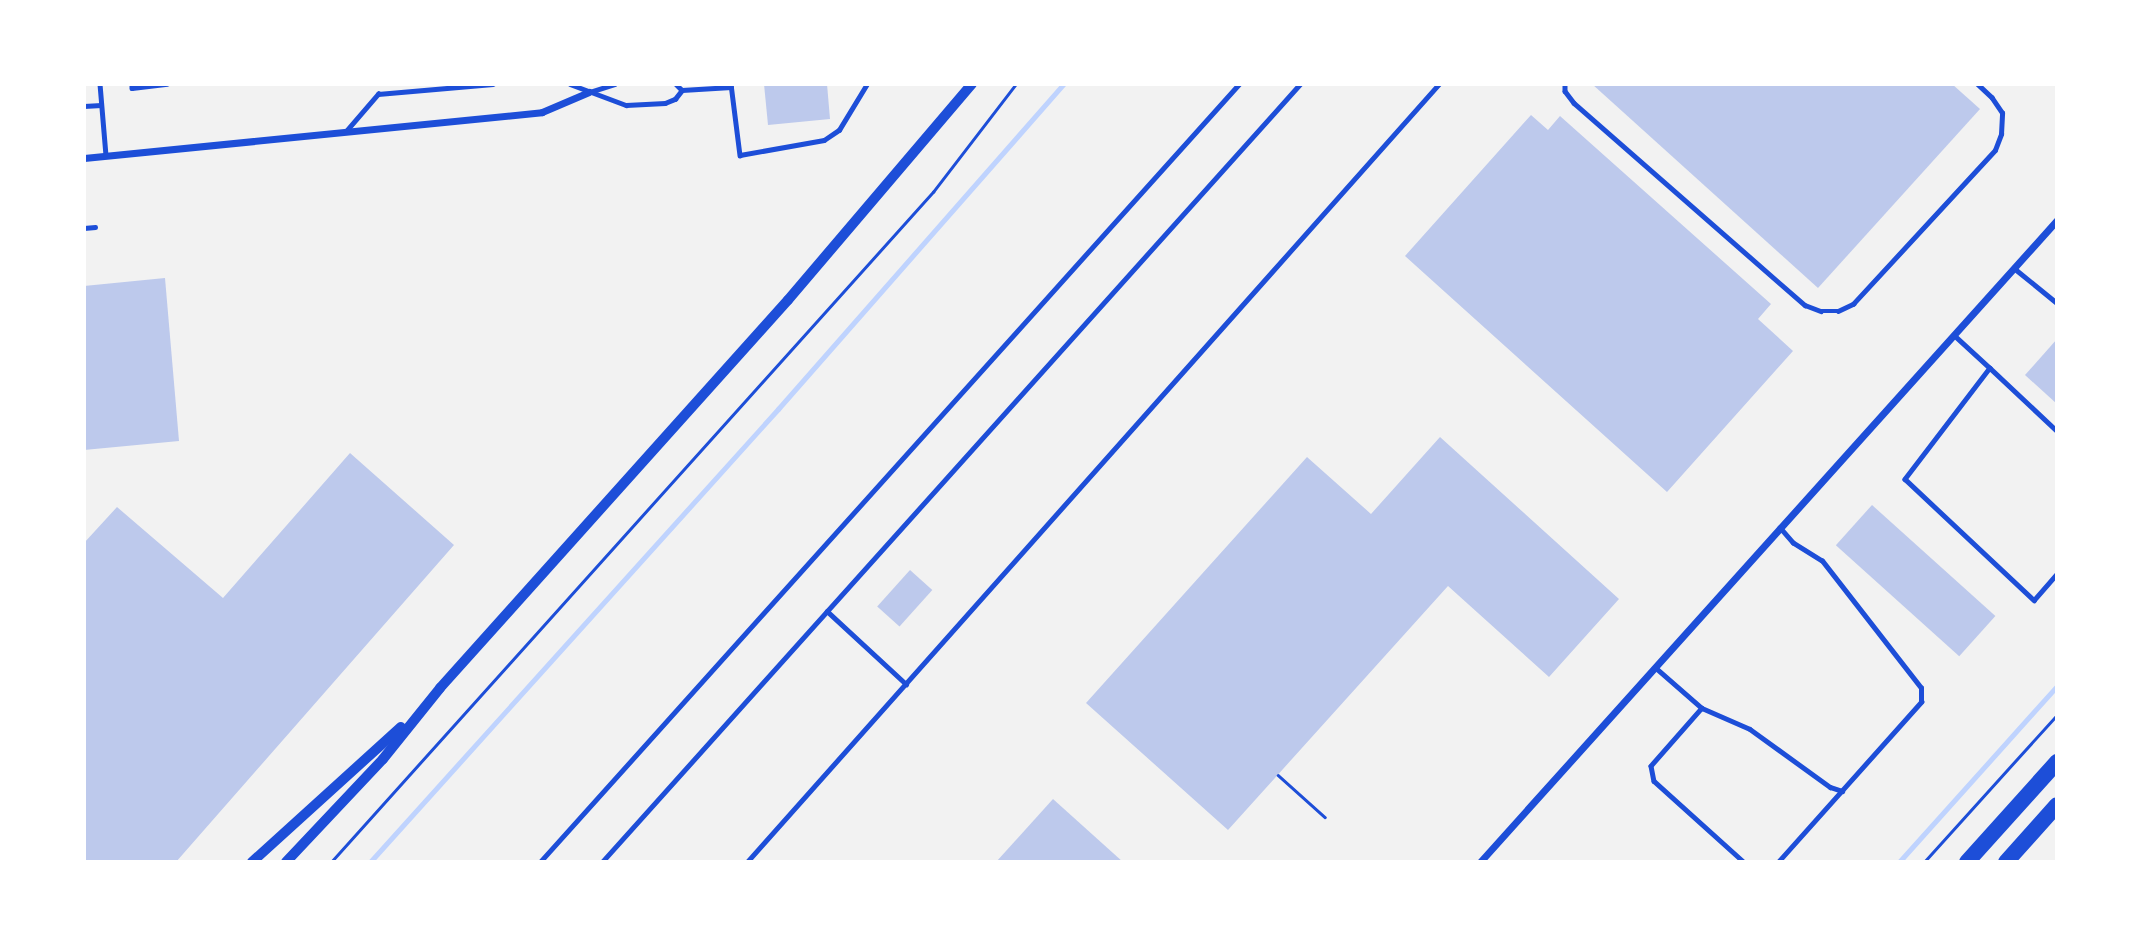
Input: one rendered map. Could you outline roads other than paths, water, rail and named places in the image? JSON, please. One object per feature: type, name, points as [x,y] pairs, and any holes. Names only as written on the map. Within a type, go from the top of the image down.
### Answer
[{"type":"highway","points":[[1967,862],[2057,762]]},
{"type":"highway","points":[[2006,862],[2057,805]]},
{"type":"street","points":[[253,862],[378,750],[440,688],[788,300],[972,84]]},
{"type":"street","points":[[84,158],[542,112],[589,92]]},
{"type":"street","points":[[1480,862],[2057,220]]},
{"type":"street","points":[[286,862],[383,759],[440,688]]},
{"type":"lane","points":[[100,84],[106,156]]},
{"type":"lane","points":[[132,84],[132,88],[167,84]]},
{"type":"lane","points":[[345,132],[378,94],[493,84]]},
{"type":"lane","points":[[570,84],[616,103],[642,105],[665,103],[675,99],[682,90],[731,85],[740,155],[824,140],[839,130],[867,84]]},
{"type":"lane","points":[[589,92],[615,84]]},
{"type":"lane","points":[[676,84],[682,90]]},
{"type":"lane","points":[[540,862],[1239,84]]},
{"type":"lane","points":[[602,862],[1300,84]]},
{"type":"lane","points":[[747,862],[1439,84]]},
{"type":"lane","points":[[1565,84],[1565,92],[1574,103],[1805,305],[1821,312],[1838,311],[1853,304],[1995,150],[2001,134],[2002,113],[1992,98],[1977,84]]},
{"type":"lane","points":[[84,106],[102,105]]},
{"type":"lane","points":[[84,228],[95,227]]},
{"type":"lane","points":[[2014,268],[2057,303]]},
{"type":"lane","points":[[1954,335],[2057,431]]},
{"type":"lane","points":[[1990,368],[1905,479],[2034,600],[2057,575]]},
{"type":"lane","points":[[1777,862],[1914,714],[1921,702],[1921,688],[1822,561],[1793,543],[1780,528]]},
{"type":"lane","points":[[827,611],[906,684]]},
{"type":"lane","points":[[1655,667],[1702,708],[1750,729],[1830,787],[1842,791]]},
{"type":"lane","points":[[1702,708],[1651,766],[1654,780],[1744,862]]},
{"type":"waterway","points":[[370,862],[778,409],[1064,84]]},
{"type":"waterway","points":[[1899,862],[2057,686]]}]
